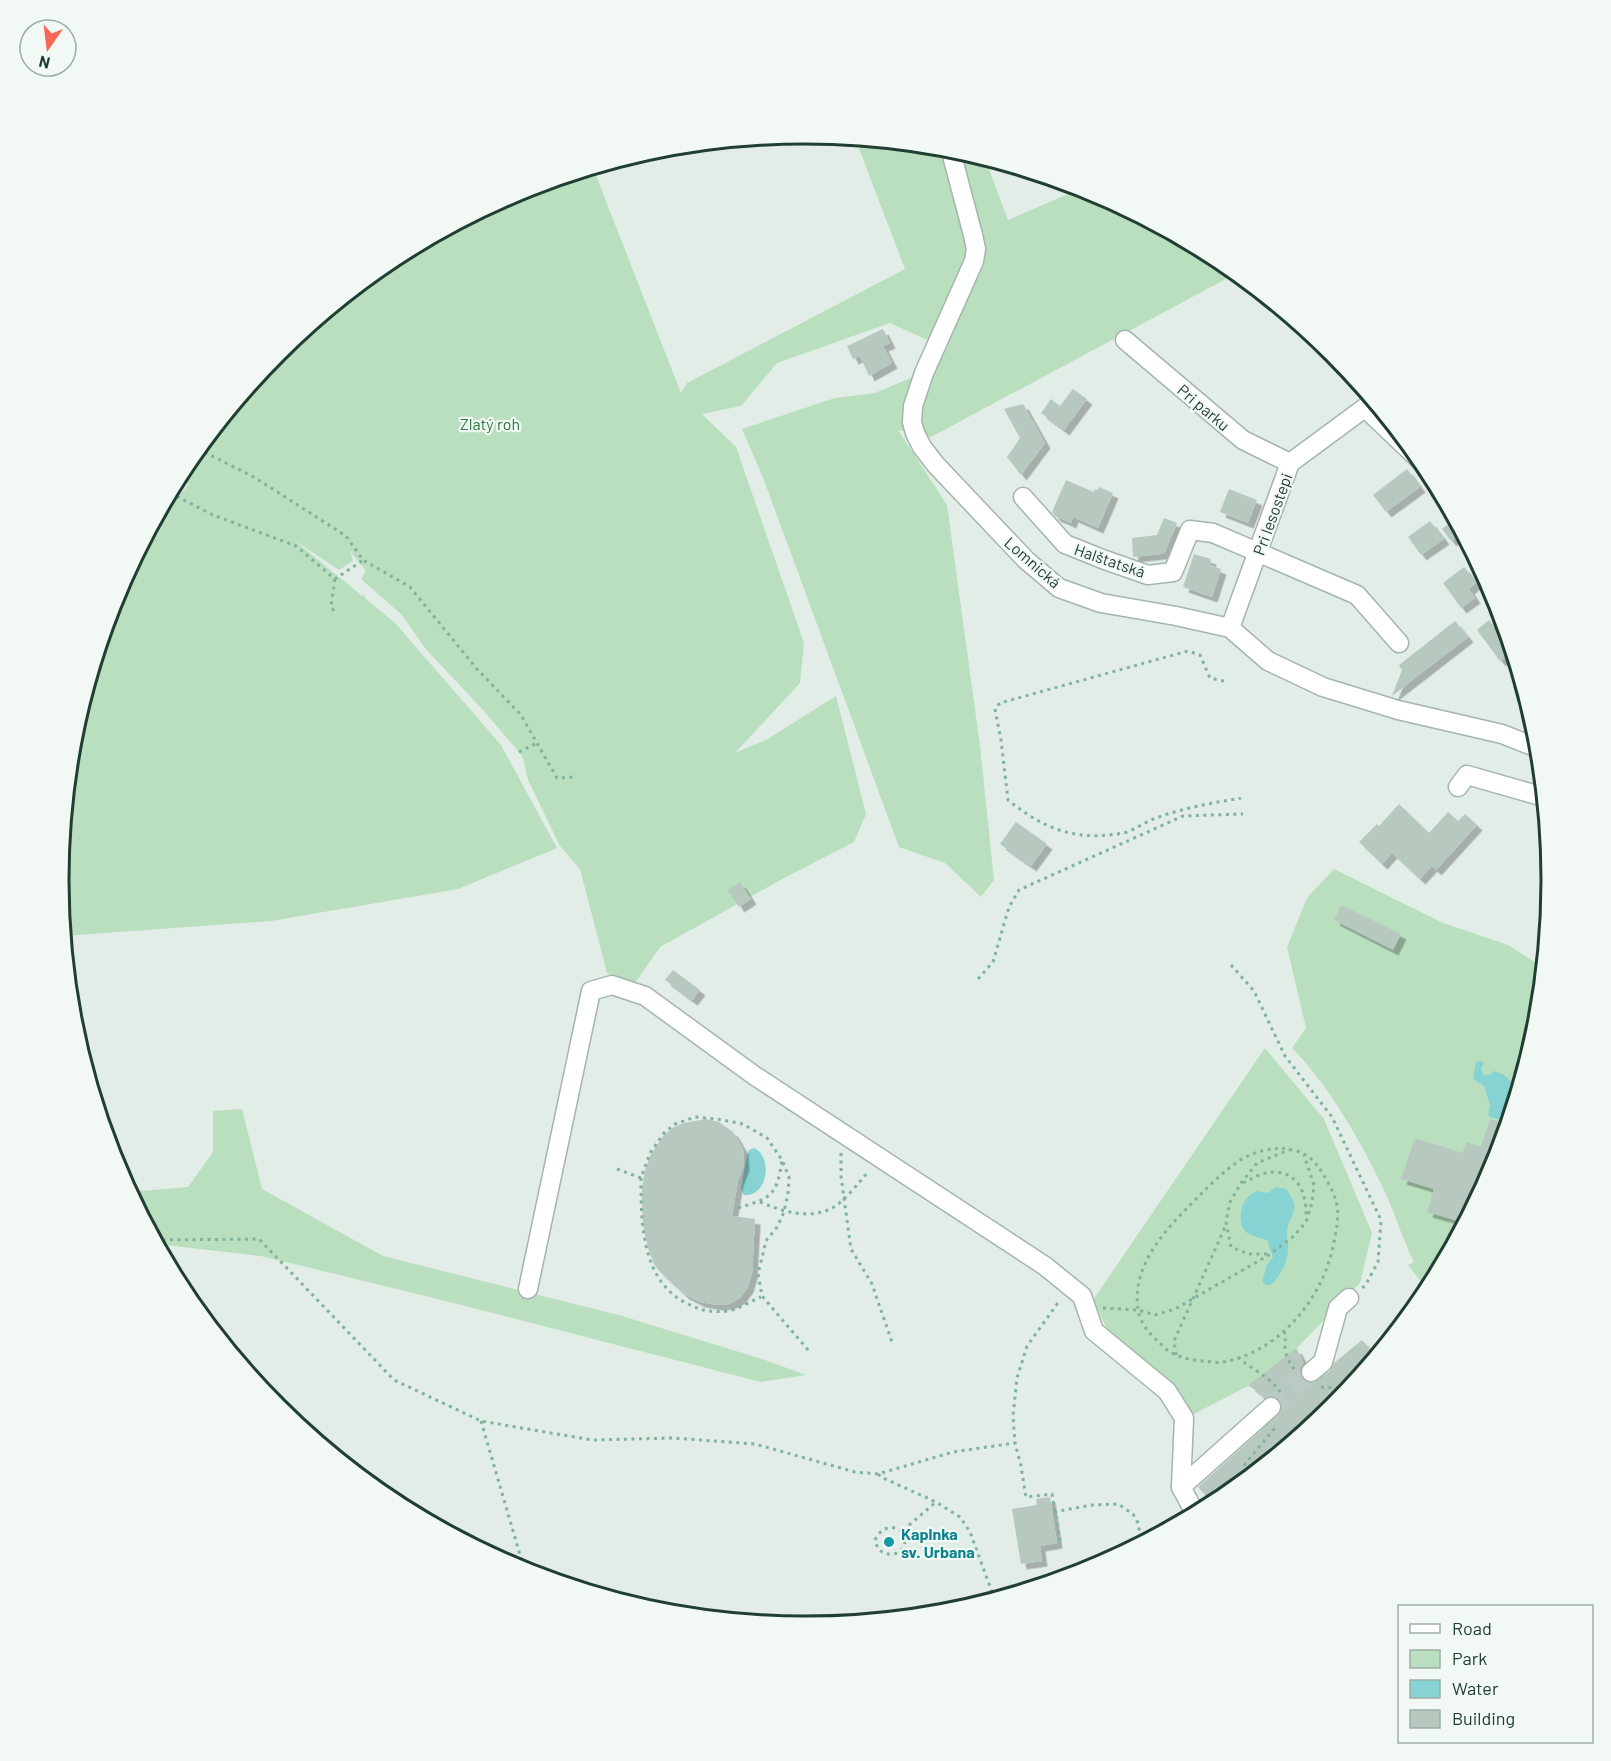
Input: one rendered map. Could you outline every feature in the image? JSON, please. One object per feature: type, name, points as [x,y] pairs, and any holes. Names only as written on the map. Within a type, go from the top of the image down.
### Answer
[{"type":"street","name":"Lomnická","points":[[953,159],[976,249],[974,261],[932,356],[913,406],[912,422],[922,447],[936,465],[1026,560],[1059,588],[1101,603],[1230,628],[1268,661],[1323,687],[1398,710],[1502,734],[1529,745]]},
{"type":"street","name":"Pri parku","points":[[1125,340],[1243,440],[1290,463]]},
{"type":"street","name":"Pri lesostepi","points":[[1230,628],[1290,463],[1367,405]]},
{"type":"street","name":"Halštatská","points":[[1023,497],[1065,544],[1148,575],[1173,572],[1190,530],[1213,533],[1258,553]]},
{"type":"street","points":[[1258,553],[1357,595],[1399,643]]},
{"type":"street","points":[[1458,787],[1467,775],[1537,795]]},
{"type":"street","points":[[528,1289],[591,991],[612,985],[645,996],[755,1076],[1037,1261],[1082,1296],[1094,1331],[1167,1391],[1184,1418],[1181,1488],[1192,1507]]},
{"type":"street","points":[[1311,1372],[1323,1362],[1338,1308],[1349,1298]]},
{"type":"street","points":[[1181,1488],[1271,1407]]},
{"type":"path","points":[[206,453],[254,477],[346,536],[363,560],[410,587],[476,668],[521,715],[557,778],[576,777]]},
{"type":"path","points":[[177,497],[213,515],[296,546],[335,579]]},
{"type":"path","points":[[335,613],[331,606],[335,579],[363,560]]},
{"type":"path","points":[[1224,681],[1210,678],[1200,655],[1188,651],[1000,703],[995,709],[1008,800],[1044,825],[1091,837],[1125,833],[1173,813],[1240,798]]},
{"type":"path","points":[[519,752],[537,743]]},
{"type":"path","points":[[978,979],[993,962],[1009,907],[1019,890],[1183,816],[1243,814]]},
{"type":"path","points":[[1231,965],[1254,991],[1285,1056],[1332,1117],[1381,1220],[1378,1262],[1365,1286],[1349,1298]]},
{"type":"path","points":[[762,1296],[729,1311],[709,1312],[675,1297],[651,1264],[643,1234],[641,1178],[650,1153],[664,1133],[675,1125],[695,1117],[743,1124],[766,1138],[782,1160],[789,1177],[788,1193],[784,1212],[777,1227],[766,1241],[758,1274],[762,1296],[808,1351]]},
{"type":"path","points":[[841,1132],[840,1176],[845,1197],[851,1249],[872,1284],[893,1345]]},
{"type":"path","points":[[1282,1148],[1304,1154],[1318,1165],[1338,1203],[1338,1224],[1331,1258],[1323,1278],[1298,1317],[1284,1331],[1256,1351],[1222,1362],[1199,1361],[1166,1350],[1146,1330],[1138,1310],[1138,1289],[1143,1267],[1155,1245],[1181,1214],[1240,1160],[1264,1149],[1282,1148]]},
{"type":"path","points":[[1176,1355],[1174,1341],[1227,1222],[1230,1202],[1257,1163],[1289,1150]]},
{"type":"path","points":[[1086,1307],[1138,1310],[1155,1315],[1175,1309],[1269,1255],[1294,1236],[1306,1222],[1312,1203],[1314,1185],[1304,1154]]},
{"type":"path","points":[[760,1202],[784,1212],[806,1214],[830,1210],[845,1197],[880,1158]]},
{"type":"path","points":[[738,1208],[760,1202],[774,1192],[782,1160]]},
{"type":"path","points":[[617,1169],[641,1178]]},
{"type":"path","points":[[1241,1184],[1259,1175],[1275,1172],[1290,1176],[1299,1184],[1306,1202],[1306,1222]]},
{"type":"path","points":[[1227,1222],[1231,1247],[1248,1254],[1269,1255]]},
{"type":"path","points":[[163,1240],[259,1239],[394,1380],[481,1421],[592,1440],[673,1438],[755,1444],[855,1472],[878,1474],[953,1452],[1015,1443]]},
{"type":"path","points":[[1059,1541],[1052,1494],[1026,1497],[1015,1443],[1013,1416],[1017,1378],[1027,1346],[1070,1286]]},
{"type":"path","points":[[481,1421],[521,1560]]},
{"type":"path","points":[[878,1474],[882,1478],[936,1502],[965,1522],[992,1593]]},
{"type":"path","points":[[902,1531],[936,1502]]},
{"type":"path","points":[[1054,1512],[1092,1505],[1118,1504],[1133,1514],[1140,1536]]},
{"type":"path","points":[[887,1527],[896,1527],[902,1531],[905,1536],[900,1552],[894,1555],[878,1549],[875,1540],[882,1530],[887,1527]]},
{"type":"green space","name":"Zlatý roh","points":[[858,146],[902,150],[988,167],[1008,220],[1070,193],[1131,220],[1174,243],[1228,278],[931,437],[898,430],[947,505],[980,746],[994,880],[981,897],[945,863],[899,847],[764,480],[742,429],[835,398],[875,393],[915,376],[936,344],[890,323],[777,363],[741,406],[702,414],[736,447],[804,643],[800,683],[735,753],[766,740],[836,696],[866,814],[854,842],[660,947],[633,986],[607,973],[580,869],[560,846],[528,780],[523,758],[519,752],[425,648],[402,615],[361,579],[366,571],[350,551],[353,561],[339,570],[294,540],[362,596],[364,595],[395,623],[501,745],[557,848],[458,889],[271,921],[72,935],[69,880],[75,784],[94,690],[125,599],[168,512],[189,484],[186,483],[221,432],[285,360],[357,296],[396,268],[480,220],[524,200],[596,175],[681,393],[687,383],[905,269]]},
{"type":"green space","points":[[1334,869],[1443,923],[1508,945],[1537,964],[1528,1024],[1503,1117],[1466,1206],[1422,1283],[1408,1265],[1414,1262],[1384,1190],[1355,1134],[1331,1096],[1292,1048],[1306,1028],[1287,947],[1307,898]]},
{"type":"green space","points":[[1265,1048],[1324,1119],[1372,1233],[1360,1283],[1296,1349],[1308,1369],[1322,1373],[1357,1368],[1291,1434],[1226,1485],[1227,1470],[1268,1422],[1270,1410],[1267,1400],[1248,1386],[1192,1415],[1110,1335],[1093,1300]]},
{"type":"green space","points":[[242,1109],[262,1189],[383,1256],[622,1316],[762,1359],[806,1375],[761,1382],[261,1256],[166,1245],[138,1191],[188,1187],[213,1152],[213,1111]]},
{"type":"water","points":[[1476,1062],[1484,1062],[1481,1069],[1484,1075],[1491,1074],[1493,1071],[1503,1074],[1513,1084],[1502,1121],[1488,1116],[1490,1105],[1484,1086],[1473,1079]]},
{"type":"water","points":[[754,1148],[764,1160],[765,1176],[758,1190],[744,1195],[741,1189],[747,1155],[749,1150]]},
{"type":"water","points":[[1276,1187],[1286,1189],[1294,1203],[1294,1212],[1288,1226],[1285,1265],[1271,1285],[1266,1285],[1262,1282],[1267,1265],[1273,1257],[1267,1240],[1245,1231],[1241,1224],[1241,1211],[1249,1196],[1257,1191],[1268,1193]]},
{"type":"building","points":[[883,329],[890,343],[883,346],[892,363],[869,376],[860,356],[853,359],[847,346]]},
{"type":"building","points":[[1073,389],[1087,399],[1064,430],[1041,413],[1051,399],[1060,406]]},
{"type":"building","points":[[1023,404],[1045,443],[1021,475],[1007,457],[1020,438],[1004,409]]},
{"type":"building","points":[[1407,469],[1420,487],[1386,512],[1373,495]]},
{"type":"building","points":[[1066,480],[1094,492],[1099,487],[1113,493],[1098,528],[1073,517],[1071,523],[1055,516],[1052,512]]},
{"type":"building","points":[[1229,489],[1257,500],[1248,523],[1220,512]]},
{"type":"building","points":[[1164,518],[1177,523],[1165,552],[1133,557],[1132,538],[1157,535]]},
{"type":"building","points":[[1430,521],[1444,539],[1421,555],[1408,537]]},
{"type":"building","points":[[1449,523],[1456,537],[1451,541],[1442,529]]},
{"type":"building","points":[[1194,554],[1211,559],[1210,565],[1221,569],[1212,597],[1183,587]]},
{"type":"building","points":[[1464,567],[1477,582],[1469,589],[1475,598],[1461,608],[1443,583]]},
{"type":"building","points":[[1489,620],[1497,628],[1507,656],[1500,661],[1477,630]]},
{"type":"building","points":[[1455,621],[1468,637],[1392,696],[1402,670],[1399,665]]},
{"type":"building","points":[[1399,804],[1429,833],[1448,812],[1458,821],[1465,814],[1477,825],[1436,870],[1432,866],[1420,879],[1392,853],[1382,864],[1359,842],[1377,824],[1379,826]]},
{"type":"building","points":[[1016,822],[1047,844],[1031,866],[1000,844]]},
{"type":"building","points":[[740,882],[751,899],[739,907],[728,890]]},
{"type":"building","points":[[1341,905],[1401,934],[1393,950],[1334,920]]},
{"type":"building","points":[[673,970],[700,990],[692,1000],[665,980]]},
{"type":"building","points":[[706,1119],[719,1122],[733,1132],[743,1149],[744,1165],[738,1181],[732,1216],[755,1219],[752,1274],[748,1287],[740,1298],[729,1304],[717,1305],[700,1302],[684,1294],[654,1264],[644,1230],[642,1188],[651,1154],[664,1135],[674,1127]]},
{"type":"building","points":[[1490,1119],[1501,1122],[1486,1162],[1458,1221],[1427,1212],[1434,1189],[1401,1179],[1415,1138],[1463,1153],[1466,1142],[1481,1147]]},
{"type":"building","points":[[1362,1340],[1372,1351],[1326,1401],[1291,1434],[1254,1465],[1207,1498],[1198,1487],[1282,1410],[1279,1399],[1274,1396],[1265,1398],[1249,1385],[1296,1348],[1304,1363],[1300,1369],[1302,1379],[1308,1383],[1313,1383],[1330,1371],[1334,1363]]},
{"type":"building","points":[[1050,1497],[1057,1543],[1040,1546],[1042,1561],[1021,1564],[1012,1509],[1037,1505],[1036,1499]]},
{"type":"tunnel","points":[[1271,1407],[1311,1372]]},
{"type":"place","name":"Kaplnka sv. Urbana","points":[[889,1542]]}]
